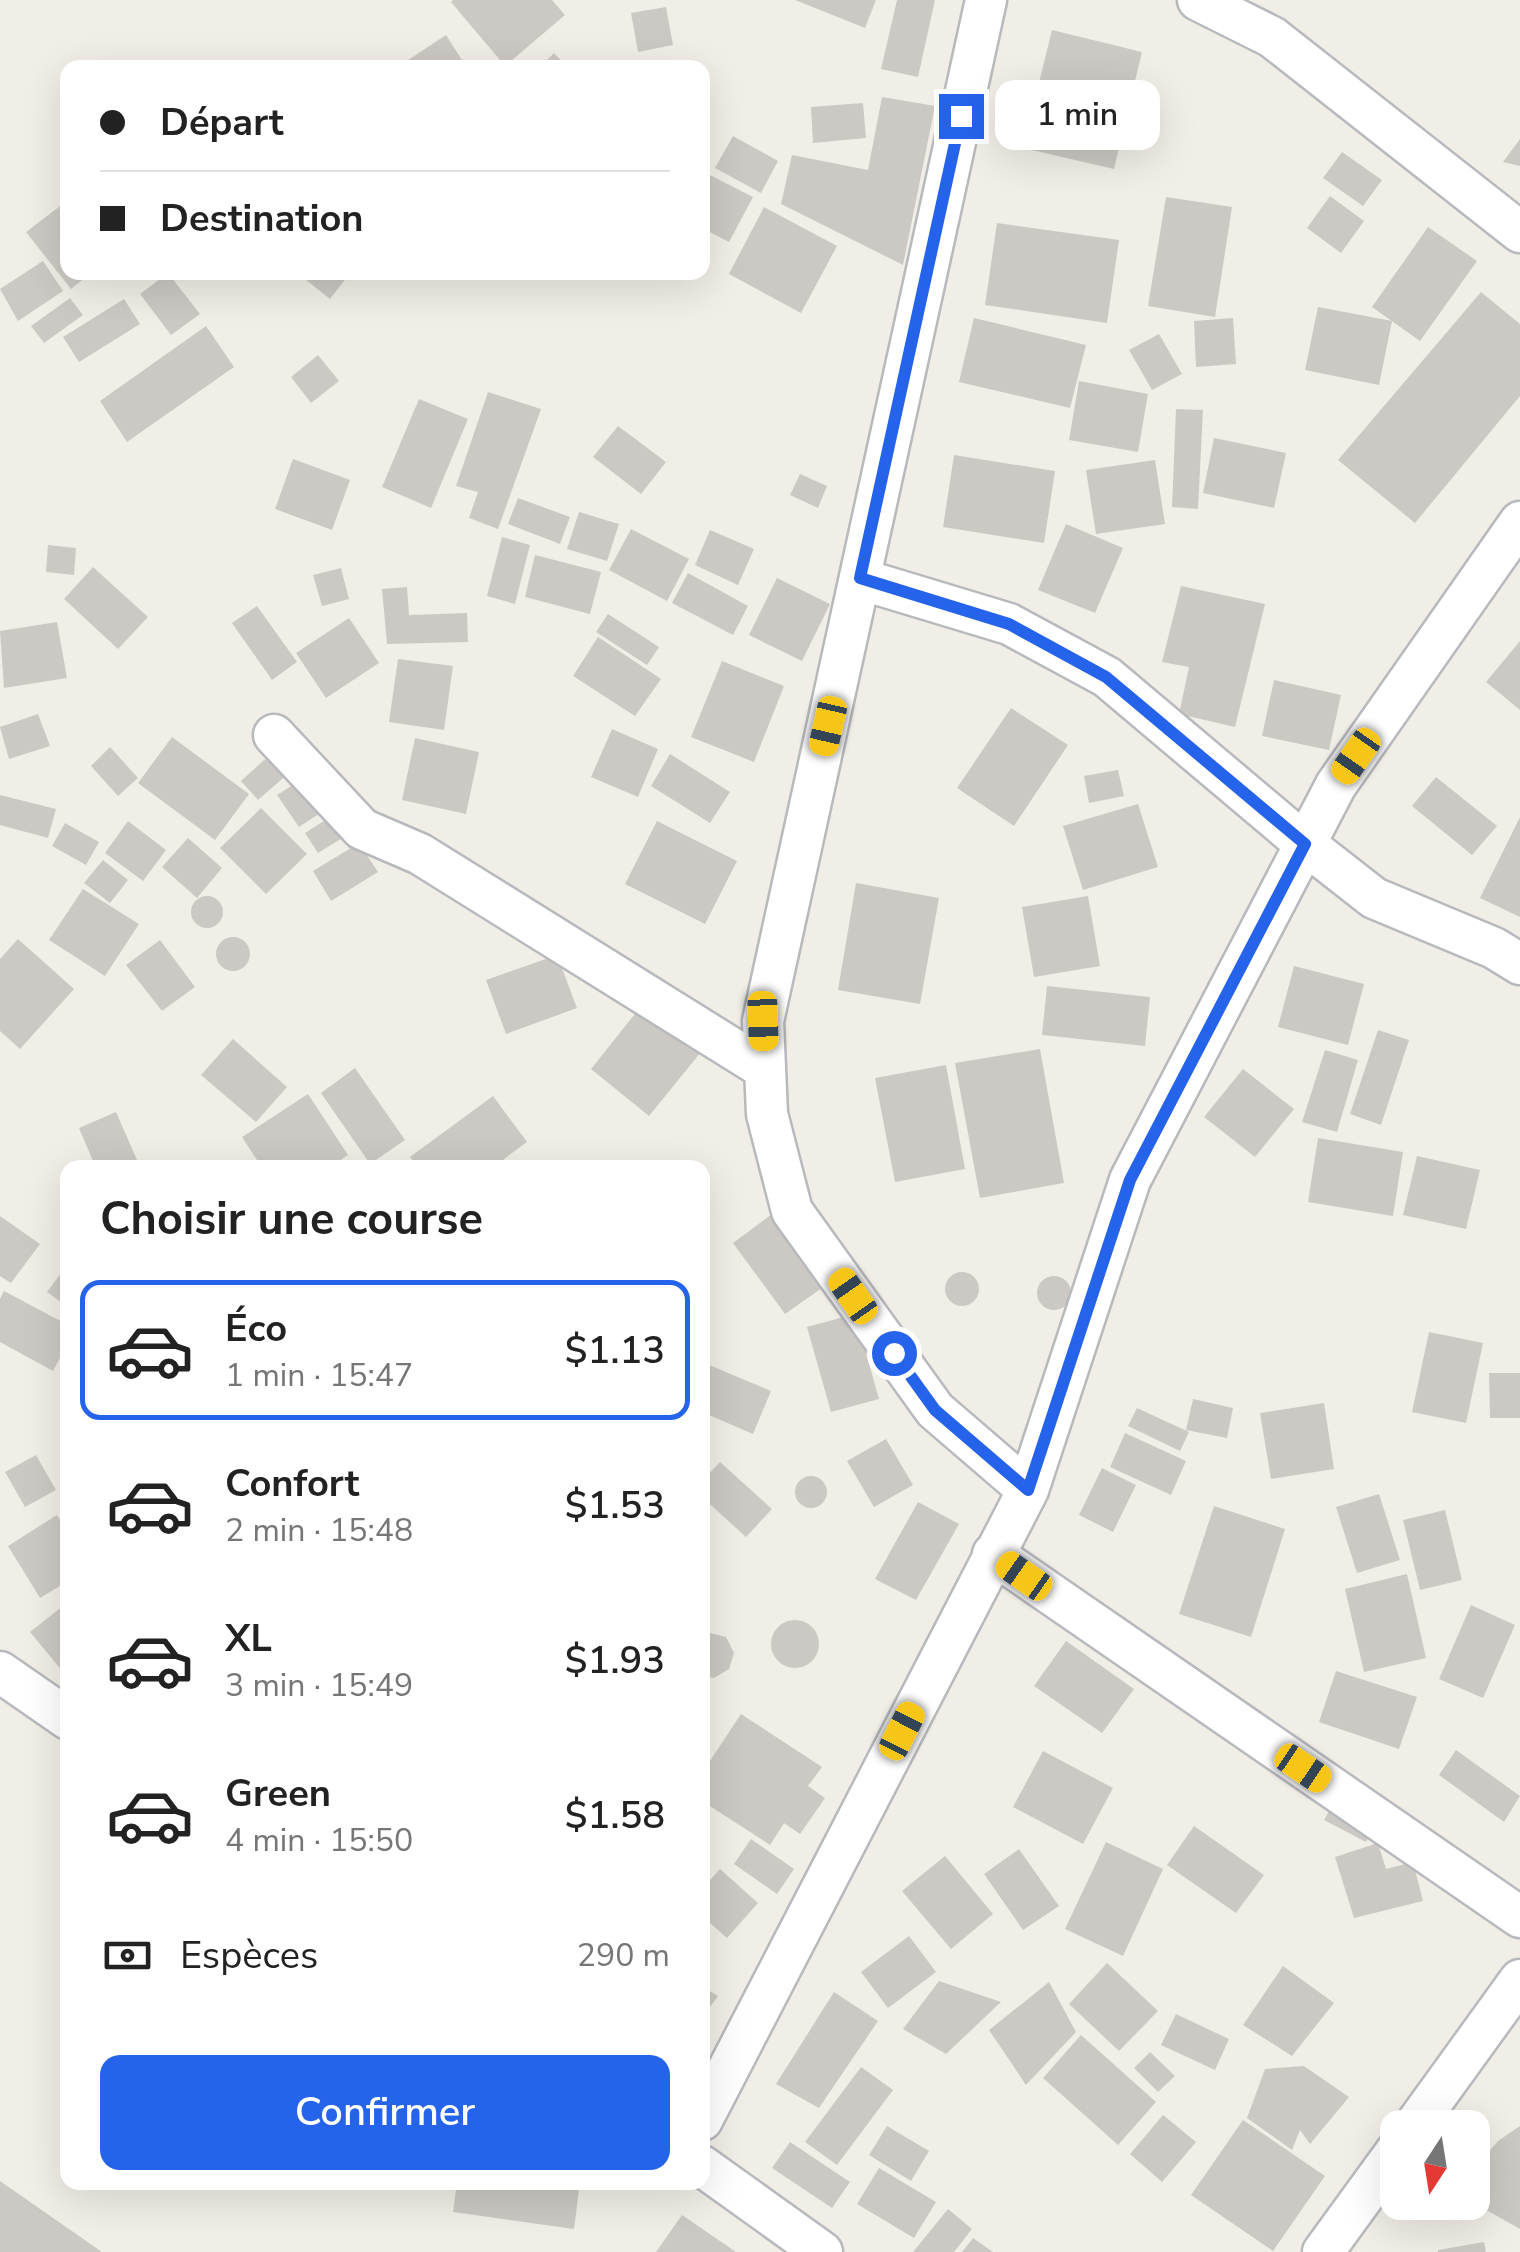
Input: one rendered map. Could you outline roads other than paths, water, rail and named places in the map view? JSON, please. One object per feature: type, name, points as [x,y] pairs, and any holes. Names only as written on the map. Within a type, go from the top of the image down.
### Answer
[{"type":"street","points":[[986,0],[763,1021],[767,1114],[792,1211],[935,1410],[1028,1490]]},
{"type":"street","points":[[1198,0],[1272,38],[1520,232]]},
{"type":"street","points":[[710,2104],[1028,1490],[1130,1180],[1336,785],[1520,522]]},
{"type":"street","points":[[860,578],[1009,624],[1106,677],[1374,898],[1494,948],[1520,964]]},
{"type":"street","points":[[274,735],[362,829],[420,854],[765,1069]]},
{"type":"street","points":[[993,1554],[1520,1917]]},
{"type":"street","points":[[0,1672],[60,1713]]},
{"type":"street","points":[[1426,2110],[1520,1980]]},
{"type":"street","points":[[710,2172],[822,2252]]},
{"type":"street","points":[[1323,2252],[1380,2174]]}]
